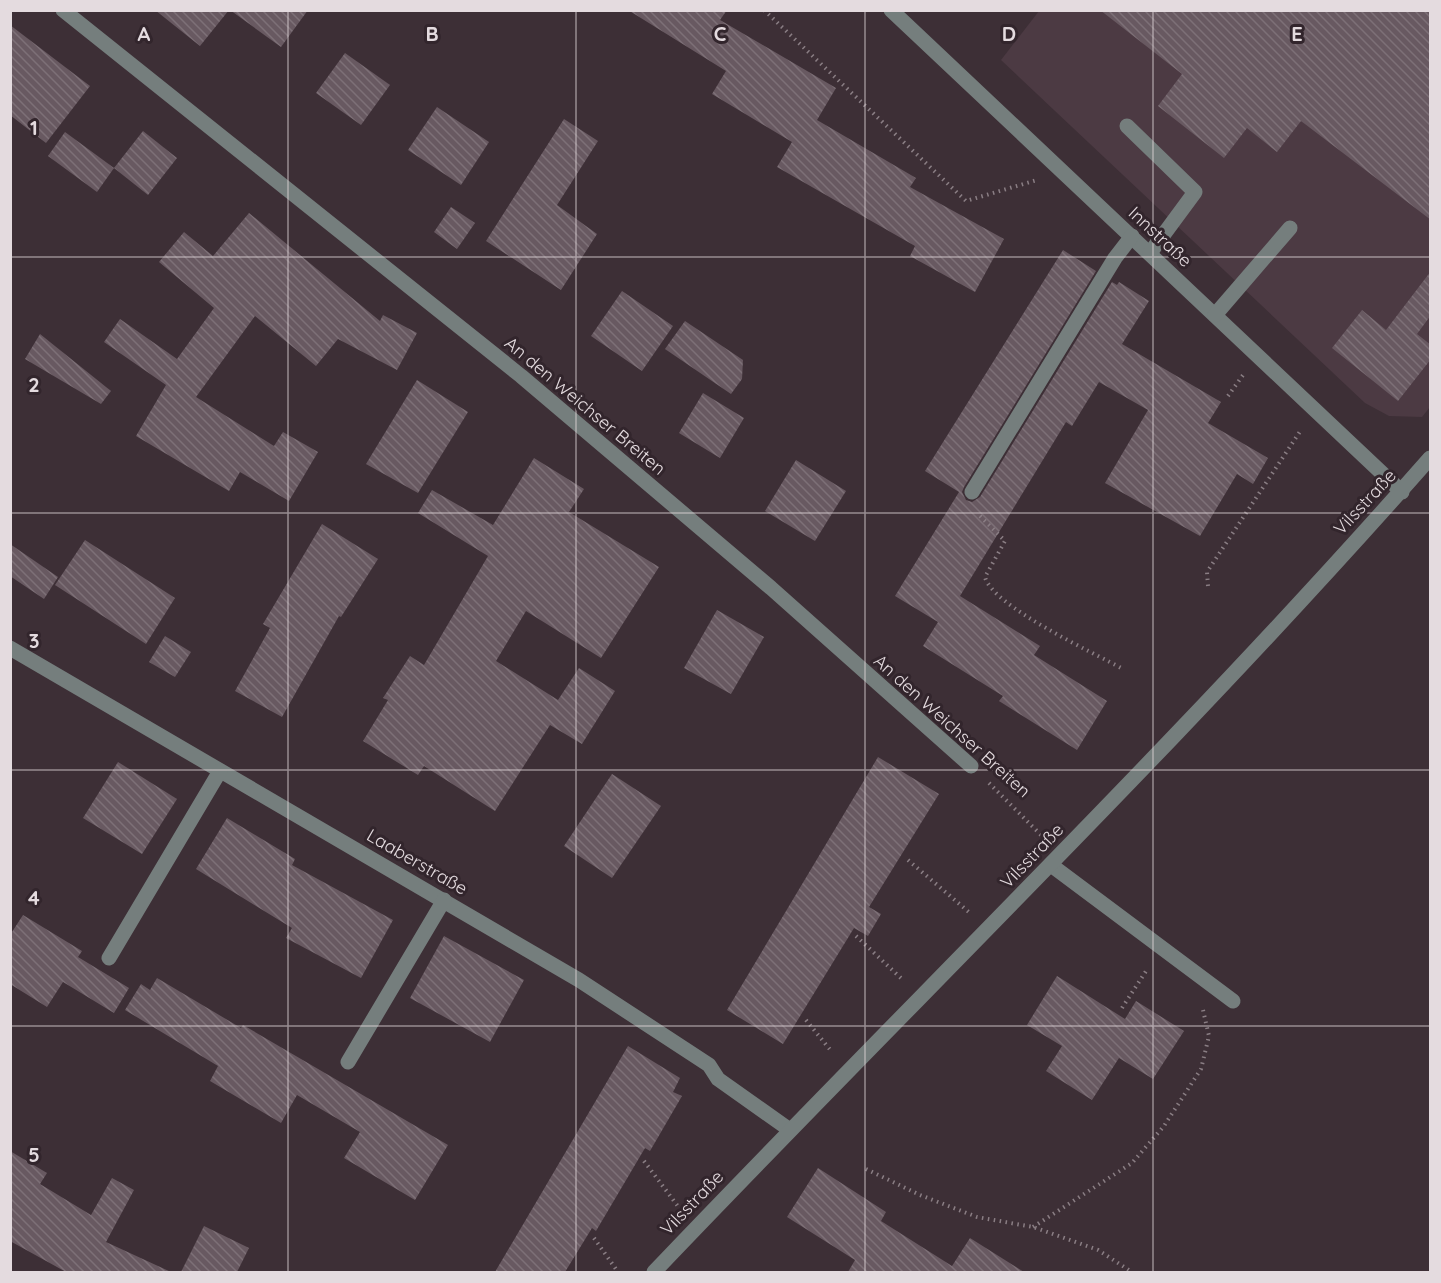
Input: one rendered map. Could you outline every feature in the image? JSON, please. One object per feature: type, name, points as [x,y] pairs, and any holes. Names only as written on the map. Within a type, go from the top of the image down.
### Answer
[{"type":"street","name":"An den Weichser Breiten","points":[[63,10],[521,376],[771,588],[971,766]]},
{"type":"street","name":"Innstraße","points":[[891,10],[1402,492]]},
{"type":"street","points":[[1127,126],[1195,192],[1150,253]]},
{"type":"street","points":[[1215,315],[1290,228]]},
{"type":"street","points":[[972,492],[1115,258],[1132,236]]},
{"type":"street","name":"Vilsstraße","points":[[654,1272],[790,1130],[1057,860],[1402,492],[1431,458]]},
{"type":"street","name":"Laaberstraße","points":[[10,648],[579,980],[709,1065],[718,1079],[790,1130]]},
{"type":"street","points":[[109,958],[220,771]]},
{"type":"street","points":[[1057,860],[1162,948],[1233,1001]]},
{"type":"street","points":[[348,1062],[444,900]]},
{"type":"path","points":[[764,10],[966,201],[1063,172]]},
{"type":"path","points":[[1208,586],[1207,572],[1314,409]]},
{"type":"path","points":[[986,524],[1005,540],[985,577],[987,585],[1015,610],[1123,669]]},
{"type":"path","name":"An den Weichser Breiten","points":[[971,766],[1057,860]]},
{"type":"path","points":[[908,861],[988,929]]},
{"type":"path","points":[[856,936],[921,997]]},
{"type":"path","points":[[1122,1008],[1162,948]]},
{"type":"path","points":[[1033,1227],[1132,1163],[1164,1126],[1202,1069],[1209,1036],[1197,974]]},
{"type":"path","points":[[806,1020],[848,1071]]},
{"type":"path","points":[[644,1161],[695,1228]]},
{"type":"path","points":[[866,1169],[920,1195],[977,1217],[1033,1227],[1098,1250],[1132,1272]]},
{"type":"path","points":[[594,1238],[618,1272]]},
{"type":"shaded area","points":[[1039,11],[1430,11],[1430,407],[1422,417],[1389,416],[1365,403],[1001,60]]},
{"type":"building","points":[[155,10],[229,10],[200,46]]},
{"type":"building","points":[[230,10],[308,10],[281,47]]},
{"type":"building","points":[[628,10],[727,10],[720,20],[836,88],[817,120],[916,178],[910,187],[1004,239],[975,292],[910,256],[915,246],[777,167],[792,142],[712,94],[726,71]]},
{"type":"building","points":[[1100,10],[1431,10],[1431,220],[1301,121],[1277,152],[1247,128],[1224,158],[1158,106],[1182,74]]},
{"type":"building","points":[[10,25],[90,86],[46,143],[10,115]]},
{"type":"building","points":[[345,53],[390,85],[361,125],[316,93]]},
{"type":"building","points":[[437,107],[489,142],[461,185],[408,150]]},
{"type":"building","points":[[564,119],[598,141],[557,205],[597,234],[561,290],[486,241]]},
{"type":"building","points":[[143,131],[177,158],[148,195],[114,168]]},
{"type":"building","points":[[65,132],[114,168],[97,192],[48,156]]},
{"type":"building","points":[[451,207],[475,223],[457,249],[434,232]]},
{"type":"building","points":[[249,213],[380,321],[383,315],[417,333],[397,370],[338,339],[316,366],[255,316],[196,397],[274,446],[283,432],[318,452],[289,501],[240,472],[229,491],[136,436],[166,385],[104,342],[120,319],[177,359],[214,308],[159,262],[184,232],[213,256]]},
{"type":"building","points":[[1063,250],[1096,271],[964,487],[962,492],[966,500],[972,502],[980,497],[1112,282],[1117,285],[1119,282],[1149,301],[1122,344],[1221,402],[1208,423],[1268,458],[1253,484],[1237,474],[1200,536],[1105,483],[1148,410],[1099,382],[1072,426],[1066,422],[960,596],[1040,646],[1034,655],[1107,701],[1077,750],[999,701],[1003,696],[923,646],[938,622],[895,596],[959,492],[925,471]]},
{"type":"building","points":[[1431,271],[1431,315],[1417,334],[1431,345],[1431,359],[1398,401],[1332,348],[1362,310],[1386,330]]},
{"type":"building","points":[[622,291],[673,326],[642,371],[591,336]]},
{"type":"building","points":[[685,321],[743,360],[742,379],[731,394],[665,349]]},
{"type":"building","points":[[40,334],[111,391],[101,404],[25,359]]},
{"type":"building","points":[[417,380],[468,412],[418,493],[366,464]]},
{"type":"building","points":[[703,393],[744,418],[720,458],[679,433]]},
{"type":"building","points":[[534,458],[584,489],[569,512],[659,567],[601,658],[526,611],[496,661],[558,700],[579,668],[615,691],[582,744],[550,725],[495,811],[424,766],[418,775],[363,741],[388,700],[383,698],[410,656],[424,665],[488,556],[418,513],[432,490],[493,525]]},
{"type":"building","points":[[796,460],[846,491],[815,541],[765,511]]},
{"type":"building","points":[[322,524],[378,559],[341,617],[339,616],[282,717],[235,691],[270,628],[263,624]]},
{"type":"building","points":[[85,540],[175,598],[146,644],[55,585]]},
{"type":"building","points":[[10,544],[58,577],[44,599],[10,576]]},
{"type":"building","points":[[717,610],[764,637],[731,694],[684,668]]},
{"type":"building","points":[[165,636],[191,652],[175,677],[149,662]]},
{"type":"building","points":[[878,757],[939,794],[869,907],[881,914],[868,936],[854,928],[783,1044],[727,1010]]},
{"type":"building","points":[[118,762],[177,799],[142,854],[83,818]]},
{"type":"building","points":[[612,774],[661,806],[612,878],[564,846]]},
{"type":"building","points":[[227,818],[295,859],[292,865],[393,920],[361,978],[286,938],[292,928],[196,869]]},
{"type":"building","points":[[23,915],[82,951],[78,957],[129,988],[114,1013],[63,982],[47,1007],[10,984],[10,935]]},
{"type":"building","points":[[444,936],[524,980],[490,1042],[410,998]]},
{"type":"building","points":[[1057,976],[1125,1019],[1136,1001],[1184,1031],[1153,1079],[1119,1058],[1092,1100],[1046,1071],[1062,1046],[1027,1025]]},
{"type":"building","points":[[157,978],[241,1028],[243,1025],[448,1145],[415,1200],[344,1158],[360,1132],[297,1095],[281,1123],[210,1081],[218,1066],[125,1010],[141,984],[150,990]]},
{"type":"building","points":[[628,1046],[680,1078],[673,1092],[682,1096],[650,1151],[645,1148],[596,1231],[592,1228],[565,1272],[495,1272]]},
{"type":"building","points":[[10,1151],[47,1173],[40,1184],[91,1215],[112,1178],[134,1190],[106,1242],[171,1272],[66,1272],[10,1241]]},
{"type":"building","points":[[818,1168],[886,1212],[881,1221],[952,1266],[970,1238],[1024,1272],[848,1272],[855,1260],[787,1217]]},
{"type":"building","points":[[204,1226],[249,1248],[237,1272],[181,1272]]}]
